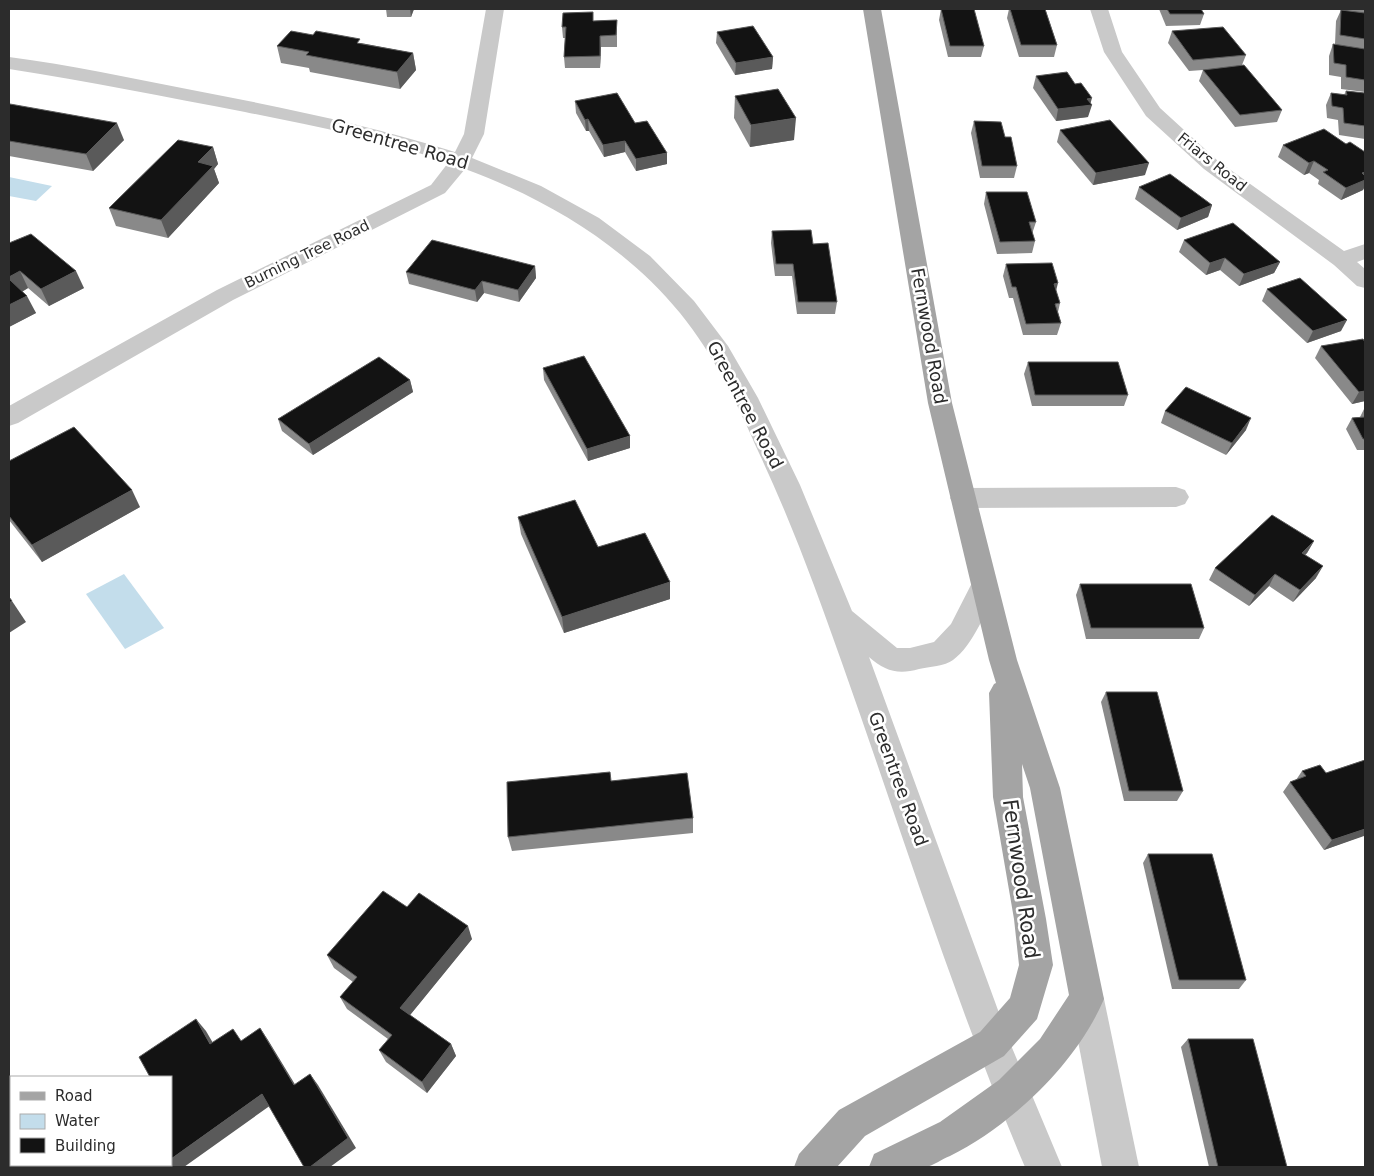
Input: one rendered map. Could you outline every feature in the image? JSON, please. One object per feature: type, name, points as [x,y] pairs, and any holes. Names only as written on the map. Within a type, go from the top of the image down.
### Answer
[{"type":"main road","name":"Fernwood Road","points":[[872,9],[940,403],[1003,660],[1045,788],[1087,999]]},
{"type":"main road","name":"Fernwood Road","points":[[812,1167],[852,1123],[992,1044],[1025,1007],[1036,965],[1030,919],[1008,797],[1003,660]]},
{"type":"main road","points":[[887,1167],[953,1135],[1012,1093],[1052,1051],[1087,999]]},
{"type":"street","name":"Burning Tree Road","points":[[9,417],[225,295],[438,189],[462,160],[474,134],[495,9]]},
{"type":"street","name":"Friars Road","points":[[1098,9],[1114,52],[1154,112],[1211,165],[1342,260],[1365,280]]},
{"type":"street","name":"Greentree Road","points":[[9,64],[132,84],[320,122],[390,138],[462,160],[573,211],[607,234],[639,260],[699,322],[727,363],[756,417],[794,497],[841,617],[992,1044],[1044,1167]]},
{"type":"street","points":[[1342,260],[1365,251]]},
{"type":"street","points":[[963,498],[1176,497]]},
{"type":"street","points":[[841,617],[891,659],[910,660],[943,652],[961,632],[984,587]]},
{"type":"street","points":[[1087,999],[1121,1167]]},
{"type":"water","points":[[9,177],[52,186],[36,201],[9,196]]},
{"type":"water","points":[[124,574],[164,628],[125,649],[86,594]]},
{"type":"building","points":[[941,9],[974,9],[984,46],[950,46]]},
{"type":"building","points":[[1010,9],[1045,9],[1057,45],[1021,45]]},
{"type":"building","points":[[1167,9],[1201,9],[1204,14],[1170,14]]},
{"type":"building","points":[[1341,10],[1365,13],[1365,39],[1340,35]]},
{"type":"building","points":[[593,12],[593,21],[617,20],[616,35],[600,36],[600,56],[564,57],[566,27],[562,27],[563,13]]},
{"type":"building","points":[[753,26],[773,57],[736,63],[717,32]]},
{"type":"building","points":[[1223,27],[1246,55],[1193,60],[1172,31]]},
{"type":"building","points":[[291,31],[313,35],[316,31],[360,39],[357,43],[413,53],[397,72],[306,55],[309,52],[277,46]]},
{"type":"building","points":[[1333,44],[1365,49],[1365,80],[1346,77],[1346,65],[1334,63]]},
{"type":"building","points":[[1244,65],[1282,110],[1240,115],[1203,70]]},
{"type":"building","points":[[1067,72],[1075,84],[1081,83],[1092,98],[1087,99],[1092,105],[1058,109],[1036,76]]},
{"type":"building","points":[[778,89],[796,118],[751,125],[735,96]]},
{"type":"building","points":[[1346,91],[1365,93],[1365,126],[1344,123],[1343,108],[1332,106],[1331,93],[1347,95]]},
{"type":"building","points":[[617,93],[635,123],[647,121],[667,153],[636,159],[625,141],[603,145],[588,119],[585,120],[575,101]]},
{"type":"building","points":[[10,104],[117,123],[86,154],[9,141]]},
{"type":"building","points":[[1110,120],[1149,163],[1096,173],[1060,130]]},
{"type":"building","points":[[974,121],[1001,122],[1005,137],[1011,137],[1017,166],[982,166]]},
{"type":"building","points":[[1324,129],[1346,144],[1350,142],[1365,152],[1365,172],[1362,173],[1365,176],[1365,180],[1346,188],[1323,172],[1328,170],[1314,161],[1309,163],[1283,145]]},
{"type":"building","points":[[178,140],[213,147],[198,162],[213,166],[161,220],[109,208]]},
{"type":"building","points":[[1170,174],[1212,205],[1181,218],[1139,187]]},
{"type":"building","points":[[986,192],[1027,192],[1036,222],[1029,222],[1035,241],[1000,242]]},
{"type":"building","points":[[1233,223],[1280,262],[1244,274],[1225,258],[1210,263],[1184,240]]},
{"type":"building","points":[[811,230],[813,244],[828,243],[837,302],[798,302],[793,264],[776,264],[772,231]]},
{"type":"building","points":[[31,234],[76,271],[41,289],[20,271],[9,277],[9,243]]},
{"type":"building","points":[[432,240],[535,266],[518,290],[482,281],[475,290],[406,272]]},
{"type":"building","points":[[1052,263],[1058,283],[1054,284],[1060,303],[1055,304],[1061,323],[1026,324],[1016,287],[1012,287],[1006,264]]},
{"type":"building","points":[[1300,278],[1347,320],[1313,331],[1267,289]]},
{"type":"building","points":[[9,279],[27,296],[9,305]]},
{"type":"building","points":[[1363,339],[1365,342],[1365,391],[1359,392],[1321,346]]},
{"type":"building","points":[[584,356],[630,436],[587,449],[543,368]]},
{"type":"building","points":[[379,357],[410,380],[309,444],[278,419]]},
{"type":"building","points":[[1028,362],[1118,362],[1128,395],[1035,395]]},
{"type":"building","points":[[1186,387],[1251,418],[1232,443],[1165,411]]},
{"type":"building","points":[[1365,417],[1365,439],[1363,439],[1352,418]]},
{"type":"building","points":[[74,427],[132,490],[32,545],[9,516],[9,461]]},
{"type":"building","points":[[575,500],[598,547],[645,533],[670,582],[562,617],[518,517]]},
{"type":"building","points":[[1272,515],[1314,541],[1302,553],[1323,566],[1300,590],[1275,574],[1255,595],[1215,568]]},
{"type":"building","points":[[1080,584],[1191,584],[1204,628],[1091,628]]},
{"type":"building","points":[[1106,692],[1157,692],[1183,791],[1129,791]]},
{"type":"building","points":[[1365,760],[1365,829],[1332,840],[1290,782],[1306,776],[1302,771],[1320,765],[1326,773]]},
{"type":"building","points":[[610,772],[611,781],[687,773],[693,818],[508,837],[507,782]]},
{"type":"building","points":[[1148,854],[1212,854],[1246,980],[1179,980]]},
{"type":"building","points":[[383,891],[407,907],[419,893],[468,926],[400,1008],[451,1044],[422,1082],[379,1050],[392,1035],[340,997],[357,977],[327,955]]},
{"type":"building","points":[[196,1019],[210,1044],[233,1029],[241,1041],[260,1028],[294,1085],[310,1074],[348,1138],[310,1167],[304,1167],[262,1094],[172,1158],[172,1076],[149,1076],[139,1057]]},
{"type":"building","points":[[1188,1039],[1253,1039],[1287,1167],[1218,1167]]}]
